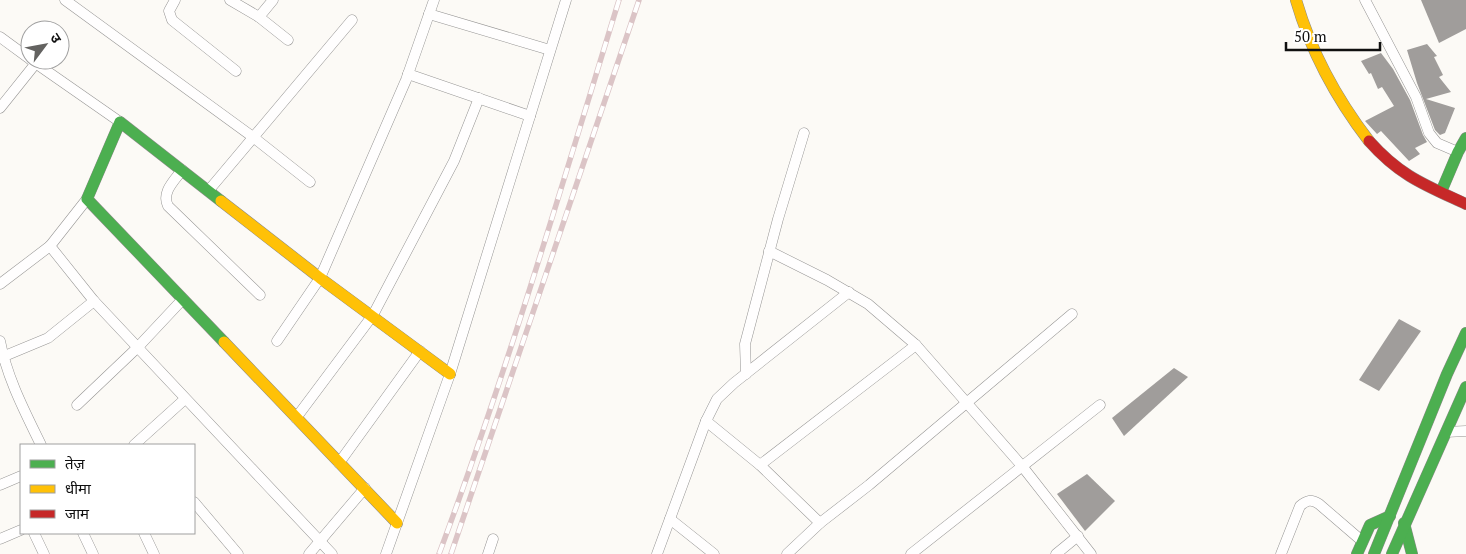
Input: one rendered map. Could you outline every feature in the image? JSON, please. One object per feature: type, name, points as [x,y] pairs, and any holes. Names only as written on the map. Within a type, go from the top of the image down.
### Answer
[{"type":"street","points":[[65,0],[253,137],[310,182]]},
{"type":"street","points":[[175,0],[169,11],[172,20],[236,70]]},
{"type":"street","points":[[230,0],[259,17],[288,40]]},
{"type":"street","points":[[259,17],[273,0]]},
{"type":"street","points":[[278,341],[320,278],[408,74],[434,0]]},
{"type":"street","points":[[386,554],[450,374],[566,0]]},
{"type":"street","points":[[1296,0],[1305,33],[1322,67],[1344,108],[1370,142],[1392,165],[1409,177],[1466,204]]},
{"type":"street","points":[[1365,0],[1416,97],[1429,134],[1438,143],[1458,152]]},
{"type":"street","points":[[429,14],[550,50]]},
{"type":"street","points":[[209,190],[352,20]]},
{"type":"street","points":[[0,37],[20,52]]},
{"type":"street","points":[[0,108],[26,70]]},
{"type":"street","points":[[45,70],[120,122],[320,278],[450,374]]},
{"type":"street","points":[[408,74],[530,116]]},
{"type":"street","points":[[296,418],[372,315],[454,161],[479,98]]},
{"type":"street","points":[[0,284],[50,246],[87,199],[120,122]]},
{"type":"street","points":[[746,374],[745,344],[769,251],[804,132]]},
{"type":"street","points":[[1441,192],[1466,138]]},
{"type":"street","points":[[182,170],[166,192],[165,198],[168,206],[260,295]]},
{"type":"street","points":[[87,199],[398,523]]},
{"type":"street","points":[[50,246],[94,301],[332,554]]},
{"type":"street","points":[[769,251],[849,292],[878,312],[916,345],[1022,466],[1091,554]]},
{"type":"street","points":[[657,554],[706,421],[717,399],[849,292]]},
{"type":"street","points":[[78,405],[138,347],[183,299]]},
{"type":"street","points":[[2,357],[48,338],[94,301]]},
{"type":"street","points":[[787,554],[820,523],[869,485],[1072,314]]},
{"type":"street","points":[[1374,554],[1447,374],[1466,333]]},
{"type":"street","points":[[0,341],[2,357],[41,444]]},
{"type":"street","points":[[760,465],[916,345]]},
{"type":"street","points":[[339,463],[420,351]]},
{"type":"street","points":[[1393,551],[1466,387]]},
{"type":"street","points":[[138,444],[185,399]]},
{"type":"street","points":[[911,554],[1100,405]]},
{"type":"street","points":[[706,421],[760,465],[820,523]]},
{"type":"street","points":[[1446,432],[1466,431]]},
{"type":"street","points":[[0,485],[20,476]]},
{"type":"street","points":[[309,554],[365,488]]},
{"type":"street","points":[[1281,554],[1300,506],[1305,501],[1312,500],[1320,504],[1362,541]]},
{"type":"street","points":[[195,503],[238,554]]},
{"type":"street","points":[[1357,554],[1370,525],[1390,516]]},
{"type":"street","points":[[670,519],[714,554]]},
{"type":"street","points":[[1404,524],[1412,554]]},
{"type":"street","points":[[0,539],[20,530]]},
{"type":"street","points":[[34,534],[44,554]]},
{"type":"street","points":[[83,534],[93,554]]},
{"type":"street","points":[[144,534],[154,554]]},
{"type":"street","points":[[1056,554],[1078,536]]},
{"type":"street","points":[[488,554],[494,539]]},
{"type":"building","points":[[1421,0],[1466,0],[1466,29],[1439,43]]},
{"type":"building","points":[[1427,44],[1437,56],[1434,57],[1443,75],[1439,77],[1451,92],[1426,99],[1455,108],[1445,133],[1440,135],[1435,130],[1407,50]]},
{"type":"building","points":[[1381,53],[1393,69],[1410,100],[1427,142],[1415,148],[1420,154],[1409,161],[1381,131],[1377,134],[1365,121],[1394,106],[1382,87],[1378,89],[1371,73],[1369,74],[1361,61]]},
{"type":"building","points":[[1399,319],[1421,331],[1379,391],[1359,380]]},
{"type":"building","points":[[1174,368],[1188,377],[1124,436],[1112,418]]},
{"type":"building","points":[[1087,474],[1115,501],[1085,531],[1057,494]]},
{"type":"railway","points":[[439,554],[511,348],[619,0]]},
{"type":"railway","points":[[451,554],[639,0]]},
{"type":"traffic: fast","points":[[221,201],[120,122],[87,199],[224,342]]},
{"type":"traffic: fast","points":[[1441,192],[1466,138]]},
{"type":"traffic: fast","points":[[1374,554],[1447,374],[1466,333]]},
{"type":"traffic: fast","points":[[1392,554],[1466,387]]},
{"type":"traffic: fast","points":[[1357,554],[1370,525],[1390,516]]},
{"type":"traffic: fast","points":[[1404,523],[1412,554]]},
{"type":"traffic: slow","points":[[1296,0],[1309,38],[1326,74],[1335,91],[1369,141]]},
{"type":"traffic: slow","points":[[221,201],[320,278],[450,374]]},
{"type":"traffic: slow","points":[[224,342],[397,523]]},
{"type":"traffic: jam","points":[[1369,141],[1391,163],[1403,171],[1425,185],[1466,204]]}]
